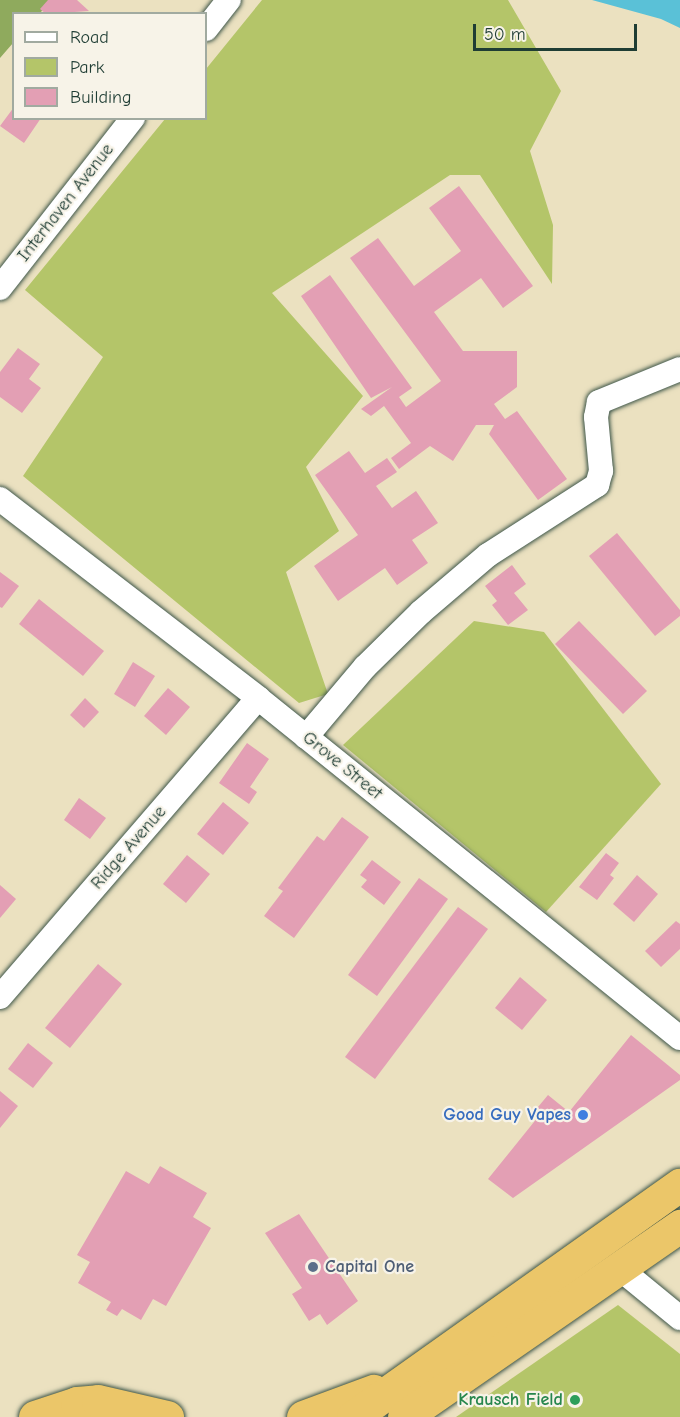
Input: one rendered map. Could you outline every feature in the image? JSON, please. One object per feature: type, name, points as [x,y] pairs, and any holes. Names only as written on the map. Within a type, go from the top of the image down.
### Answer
[{"type":"highway","points":[[353,1417],[680,1185]]},
{"type":"highway","points":[[404,1417],[680,1226]]},
{"type":"highway","points":[[303,1417],[381,1388],[446,1353]]},
{"type":"highway","points":[[44,1415],[77,1403],[98,1401],[167,1417]]},
{"type":"street","points":[[207,28],[229,0]]},
{"type":"street","name":"Interhaven Avenue","points":[[0,288],[131,120]]},
{"type":"street","points":[[306,737],[365,667],[421,612],[488,555],[597,485],[601,471],[596,417],[599,402],[680,369]]},
{"type":"street","name":"Grove Street","points":[[0,499],[258,698],[680,1038]]},
{"type":"street","name":"Ridge Avenue","points":[[0,997],[258,698]]},
{"type":"street","points":[[619,1268],[680,1318]]},
{"type":"green space","points":[[0,0],[52,0],[41,12],[12,12],[12,44],[0,58]]},
{"type":"green space","points":[[262,0],[508,0],[561,91],[530,151],[553,225],[552,284],[480,175],[450,175],[272,293],[363,396],[306,467],[339,531],[286,572],[328,694],[299,703],[23,476],[103,357],[25,290],[164,120],[207,120],[207,68]]},
{"type":"green space","points":[[474,621],[544,632],[661,784],[546,912],[343,745]]},
{"type":"green space","points":[[618,1305],[680,1354],[680,1417],[456,1417]]},
{"type":"water","points":[[592,0],[680,0],[680,28],[661,19]]},
{"type":"building","points":[[48,0],[77,0],[89,11],[44,12],[40,9]]},
{"type":"building","points":[[12,110],[12,120],[40,120],[24,143],[0,126]]},
{"type":"building","points":[[459,186],[533,286],[503,308],[481,278],[434,312],[463,351],[517,351],[517,387],[494,404],[505,419],[517,411],[567,479],[538,500],[489,434],[494,425],[476,425],[453,461],[430,446],[399,469],[391,458],[411,443],[384,406],[371,416],[361,409],[392,387],[371,398],[301,296],[330,275],[412,388],[399,397],[406,407],[441,381],[350,258],[378,238],[414,286],[461,251],[429,208]]},
{"type":"building","points":[[18,348],[40,364],[29,379],[41,388],[22,413],[0,397],[0,372]]},
{"type":"building","points":[[349,451],[365,473],[387,458],[397,472],[376,486],[392,508],[416,491],[438,523],[412,540],[428,563],[397,585],[385,568],[338,601],[314,566],[358,535],[315,475]]},
{"type":"building","points":[[617,533],[680,610],[680,616],[655,636],[589,556]]},
{"type":"building","points":[[512,565],[526,584],[514,593],[528,610],[508,625],[492,605],[497,601],[485,586]]},
{"type":"building","points":[[0,572],[19,586],[2,608],[0,607]]},
{"type":"building","points":[[39,599],[104,651],[83,676],[19,624]]},
{"type":"building","points":[[579,621],[647,691],[623,714],[555,644]]},
{"type":"building","points":[[133,662],[155,676],[135,707],[114,694]]},
{"type":"building","points":[[168,688],[190,707],[166,735],[144,716]]},
{"type":"building","points":[[85,698],[99,712],[84,728],[70,715]]},
{"type":"building","points":[[247,743],[269,759],[250,787],[257,792],[249,804],[219,783]]},
{"type":"building","points":[[79,798],[106,818],[90,839],[64,820]]},
{"type":"building","points":[[223,802],[249,823],[223,855],[197,834]]},
{"type":"building","points":[[342,817],[369,837],[294,938],[264,916],[283,891],[278,888],[317,836],[324,841]]},
{"type":"building","points":[[606,853],[619,863],[610,875],[614,878],[597,900],[579,887]]},
{"type":"building","points":[[187,855],[210,874],[186,903],[163,884]]},
{"type":"building","points":[[372,860],[401,882],[384,905],[361,887],[367,880],[360,875]]},
{"type":"building","points":[[637,875],[658,894],[634,922],[613,904]]},
{"type":"building","points":[[419,878],[448,899],[377,996],[348,975]]},
{"type":"building","points":[[0,885],[16,899],[0,918]]},
{"type":"building","points":[[458,907],[488,929],[375,1079],[345,1057]]},
{"type":"building","points":[[676,921],[680,924],[680,949],[661,967],[645,951]]},
{"type":"building","points":[[98,964],[122,984],[70,1048],[45,1028]]},
{"type":"building","points":[[520,977],[547,1000],[522,1030],[495,1008]]},
{"type":"building","name":"Good Guy Vapes","points":[[631,1035],[680,1075],[680,1080],[513,1198],[488,1179],[538,1117],[533,1113],[548,1095],[569,1112]]},
{"type":"building","points":[[28,1043],[53,1063],[33,1088],[8,1069]]},
{"type":"building","points":[[0,1091],[18,1106],[0,1128]]},
{"type":"building","points":[[160,1166],[207,1193],[193,1217],[211,1228],[166,1306],[153,1299],[141,1320],[122,1309],[117,1316],[106,1310],[111,1302],[78,1283],[90,1262],[77,1255],[126,1171],[149,1184]]},
{"type":"building","name":"Capital One","points":[[299,1214],[358,1301],[327,1325],[320,1314],[309,1321],[292,1294],[302,1288],[265,1233]]},
{"type":"place","name":"Good Guy Vapes","points":[[583,1115]]},
{"type":"place","name":"Capital One","points":[[313,1267]]},
{"type":"place","name":"Krausch Field","points":[[575,1400]]}]
